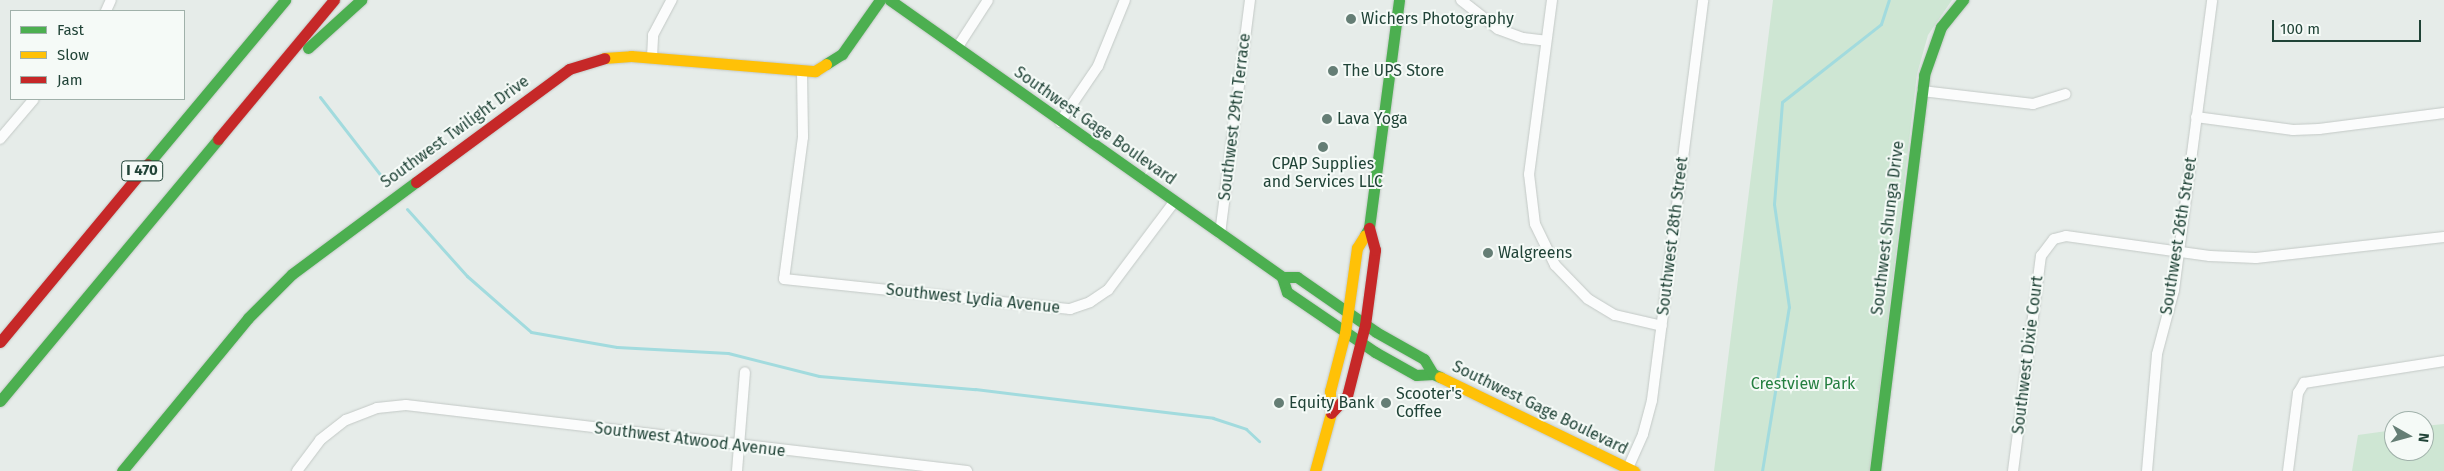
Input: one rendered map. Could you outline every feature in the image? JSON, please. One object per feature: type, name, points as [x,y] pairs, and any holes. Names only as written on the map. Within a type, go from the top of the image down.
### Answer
[{"type":"main road","points":[[203,99],[268,0]]},
{"type":"main road","name":"I 470","points":[[0,342],[285,0]]},
{"type":"main road","name":"I 470","points":[[0,401],[334,0]]},
{"type":"main road","points":[[232,122],[361,0]]},
{"type":"main road","name":"Southwest Twilight Drive","points":[[122,471],[248,318],[292,274],[569,69],[608,57],[652,57],[802,72],[815,71],[834,62],[880,0]]},
{"type":"main road","name":"Southwest Gage Boulevard","points":[[890,0],[1060,122],[1282,277],[1297,277],[1366,325],[1424,359],[1433,374]]},
{"type":"main road","points":[[1331,413],[1347,396],[1366,325],[1375,250],[1369,228],[1399,0]]},
{"type":"main road","name":"Southwest Shunga Drive","points":[[1875,471],[1922,91],[1933,43],[1941,27],[1963,0]]},
{"type":"main road","points":[[1315,471],[1331,413],[1330,391],[1345,333],[1357,248],[1369,228]]},
{"type":"main road","name":"Southwest Gage Boulevard","points":[[1282,277],[1287,292],[1362,344],[1416,375],[1433,374],[1631,470]]},
{"type":"street","points":[[652,57],[653,35],[672,0]]},
{"type":"street","points":[[957,48],[988,0]]},
{"type":"street","points":[[1060,122],[1098,66],[1125,0]]},
{"type":"street","name":"Southwest 29th Terrace","points":[[1220,234],[1250,0]]},
{"type":"street","points":[[1461,0],[1507,33],[1546,42]]},
{"type":"street","points":[[1552,0],[1529,174],[1531,205],[1538,235],[1554,265],[1588,299],[1615,314],[1662,326]]},
{"type":"street","name":"Southwest 28th Street","points":[[1631,470],[1652,400],[1703,0]]},
{"type":"street","name":"Southwest 26th Street","points":[[2147,471],[2158,354],[2174,290],[2212,0]]},
{"type":"street","name":"Southwest Lydia Avenue","points":[[802,72],[803,137],[784,279],[1070,309],[1090,302],[1108,290],[1174,202]]},
{"type":"street","points":[[1922,91],[2033,104],[2066,94]]},
{"type":"street","points":[[0,140],[33,100]]},
{"type":"street","points":[[2196,117],[2302,130],[2444,113]]},
{"type":"street","name":"Southwest Dixie Court","points":[[2013,471],[2041,256],[2051,241],[2066,236],[2179,251]]},
{"type":"street","points":[[2179,251],[2236,258],[2278,257],[2444,237]]},
{"type":"street","points":[[2288,471],[2298,393],[2304,383],[2444,361]]},
{"type":"street","points":[[737,471],[745,372]]},
{"type":"street","name":"Southwest Atwood Avenue","points":[[297,471],[320,440],[346,420],[377,408],[412,406],[739,445],[874,466],[967,471]]},
{"type":"green space","name":"Crestview Park","points":[[1773,0],[1952,0],[1928,35],[1917,74],[1870,471],[1714,471]]},
{"type":"green space","points":[[2444,424],[2444,471],[2352,471],[2358,435],[2384,431],[2384,461],[2434,461],[2434,425]]},
{"type":"waterway","points":[[1762,471],[1789,307],[1774,204],[1782,102],[1881,24],[1889,0]]},
{"type":"waterway","points":[[320,97],[386,182]]},
{"type":"waterway","points":[[407,209],[467,276],[531,332],[617,347],[728,353],[819,376],[975,389],[1213,418],[1246,429],[1259,441]]},
{"type":"traffic: fast","points":[[148,164],[285,0]]},
{"type":"traffic: fast","points":[[308,48],[361,0]]},
{"type":"traffic: fast","points":[[826,64],[842,54],[880,0]]},
{"type":"traffic: fast","points":[[890,0],[1282,277],[1287,292],[1375,352],[1416,375],[1433,374],[1440,377]]},
{"type":"traffic: fast","points":[[1365,235],[1369,228],[1399,0]]},
{"type":"traffic: fast","points":[[1875,471],[1924,75],[1941,27],[1963,0]]},
{"type":"traffic: fast","points":[[0,401],[218,139]]},
{"type":"traffic: fast","points":[[122,471],[248,318],[292,274],[416,182]]},
{"type":"traffic: fast","points":[[1282,277],[1297,277],[1376,332],[1424,359],[1433,374]]},
{"type":"traffic: slow","points":[[604,58],[631,56],[815,71],[826,64]]},
{"type":"traffic: slow","points":[[1315,471],[1331,413],[1330,391],[1345,333],[1357,248],[1365,235]]},
{"type":"traffic: slow","points":[[1440,377],[1634,471]]},
{"type":"traffic: jam","points":[[218,139],[334,0]]},
{"type":"traffic: jam","points":[[416,182],[569,69],[604,58]]},
{"type":"traffic: jam","points":[[0,342],[148,164]]},
{"type":"traffic: jam","points":[[1331,413],[1347,396],[1365,325],[1375,250],[1369,228]]},
{"type":"place","name":"Wichers Photography","points":[[1351,19]]},
{"type":"place","name":"The UPS Store","points":[[1333,71]]},
{"type":"place","name":"Lava Yoga","points":[[1327,119]]},
{"type":"place","name":"CPAP Supplies and Services LLC","points":[[1323,147]]},
{"type":"place","name":"Walgreens","points":[[1488,253]]},
{"type":"place","name":"Equity Bank","points":[[1279,403]]},
{"type":"place","name":"Scooter's Coffee","points":[[1386,403]]}]
